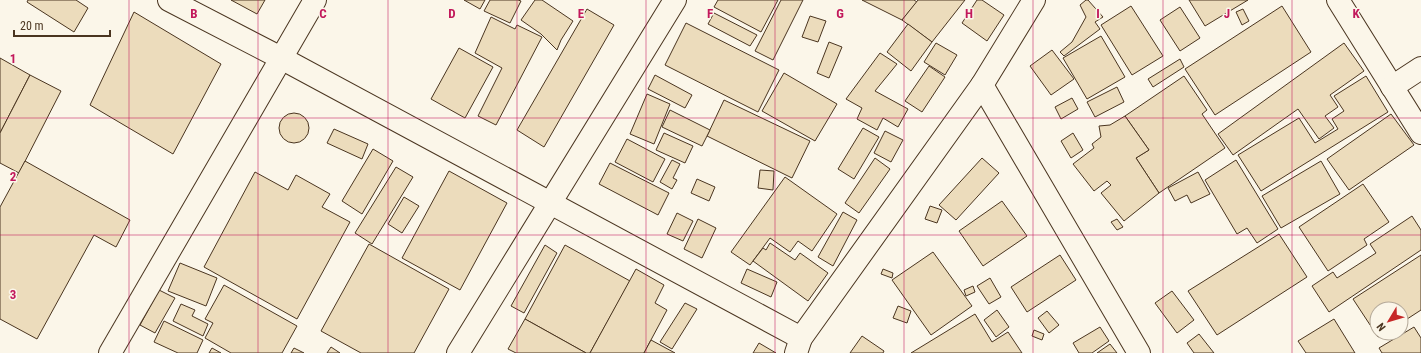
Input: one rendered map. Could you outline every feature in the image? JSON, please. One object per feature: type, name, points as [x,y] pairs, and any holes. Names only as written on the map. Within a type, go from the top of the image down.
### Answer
[{"type":"street","points":[[169,0],[281,58],[551,203],[798,345],[982,85],[1034,0]]},
{"type":"street","points":[[110,353],[315,0]]},
{"type":"street","points":[[458,353],[675,0]]},
{"type":"street","points":[[1338,0],[1421,133]]},
{"type":"street","points":[[1392,87],[1421,68]]},
{"type":"street","points":[[982,85],[1139,353]]},
{"type":"building","points":[[28,0],[76,0],[88,8],[74,32],[27,2]]},
{"type":"building","points":[[231,0],[265,0],[257,14]]},
{"type":"building","points":[[464,0],[485,0],[480,9]]},
{"type":"building","points":[[490,0],[521,1],[510,23],[484,11]]},
{"type":"building","points":[[535,0],[542,0],[573,21],[561,40],[557,50],[541,34],[521,20]]},
{"type":"building","points":[[718,0],[778,0],[761,32],[714,7]]},
{"type":"building","points":[[781,0],[803,0],[773,60],[755,51]]},
{"type":"building","points":[[862,0],[914,0],[917,2],[902,20]]},
{"type":"building","points":[[918,0],[965,0],[932,42],[902,20]]},
{"type":"building","points":[[977,0],[982,0],[1004,15],[987,41],[962,23]]},
{"type":"building","points":[[1088,0],[1103,17],[1095,22],[1100,29],[1064,56],[1060,52],[1072,42],[1086,17],[1080,5]]},
{"type":"building","points":[[1189,0],[1248,0],[1205,26]]},
{"type":"building","points":[[1131,6],[1163,56],[1132,75],[1101,25]]},
{"type":"building","points":[[1282,6],[1311,52],[1215,115],[1185,69]]},
{"type":"building","points":[[1180,7],[1200,38],[1180,51],[1160,20]]},
{"type":"building","points":[[587,9],[614,25],[544,147],[517,130]]},
{"type":"building","points":[[1243,9],[1249,21],[1242,25],[1236,12]]},
{"type":"building","points":[[134,12],[221,64],[173,154],[90,105]]},
{"type":"building","points":[[714,13],[757,35],[750,46],[708,24]]},
{"type":"building","points":[[810,16],[826,21],[818,42],[802,37]]},
{"type":"building","points":[[491,17],[515,29],[517,25],[542,37],[496,125],[478,116],[502,68],[475,53]]},
{"type":"building","points":[[686,23],[779,70],[758,112],[665,65]]},
{"type":"building","points":[[908,24],[932,42],[911,71],[887,52]]},
{"type":"building","points":[[1101,36],[1125,77],[1087,99],[1063,58]]},
{"type":"building","points":[[829,42],[842,47],[829,78],[817,73]]},
{"type":"building","points":[[936,43],[957,55],[945,75],[924,62]]},
{"type":"building","points":[[1344,43],[1364,71],[1330,95],[1338,107],[1325,116],[1334,128],[1319,139],[1298,109],[1233,155],[1218,134]]},
{"type":"building","points":[[459,48],[493,67],[465,118],[431,99]]},
{"type":"building","points":[[1052,50],[1074,79],[1051,95],[1030,66]]},
{"type":"building","points":[[880,53],[897,64],[875,91],[908,109],[898,127],[883,118],[877,130],[857,119],[862,108],[846,99]]},
{"type":"building","points":[[0,58],[30,75],[0,133]]},
{"type":"building","points":[[1180,59],[1184,67],[1153,87],[1148,79]]},
{"type":"building","points":[[929,66],[945,77],[922,112],[905,101]]},
{"type":"building","points":[[784,73],[837,104],[815,141],[762,111]]},
{"type":"building","points":[[30,75],[61,91],[19,173],[0,163],[0,133]]},
{"type":"building","points":[[655,75],[692,95],[685,108],[648,89]]},
{"type":"building","points":[[1184,76],[1207,110],[1202,114],[1225,148],[1159,193],[1136,158],[1149,150],[1125,116]]},
{"type":"building","points":[[1366,76],[1388,112],[1261,191],[1238,155],[1299,118],[1315,143],[1338,129],[1332,119],[1344,111],[1334,96]]},
{"type":"building","points":[[1117,87],[1124,102],[1095,117],[1087,102]]},
{"type":"building","points":[[647,94],[670,104],[654,144],[630,134]]},
{"type":"building","points":[[1072,98],[1078,109],[1061,119],[1055,107]]},
{"type":"building","points":[[724,100],[810,141],[792,178],[707,136]]},
{"type":"building","points":[[670,110],[710,130],[702,146],[662,127]]},
{"type":"building","points":[[294,113],[305,117],[309,128],[305,139],[294,143],[283,139],[279,128],[283,117]]},
{"type":"building","points":[[1391,114],[1414,145],[1349,190],[1327,159]]},
{"type":"building","points":[[1125,116],[1149,150],[1136,158],[1159,193],[1124,221],[1101,193],[1111,185],[1107,181],[1094,191],[1073,164],[1094,148],[1092,144],[1101,137],[1099,126],[1110,125]]},
{"type":"building","points":[[863,128],[879,137],[854,179],[838,169]]},
{"type":"building","points":[[334,129],[368,144],[362,159],[327,143]]},
{"type":"building","points":[[885,131],[903,140],[891,162],[874,153]]},
{"type":"building","points":[[664,133],[693,146],[685,163],[656,150]]},
{"type":"building","points":[[1073,133],[1083,150],[1071,158],[1061,141]]},
{"type":"building","points":[[627,139],[665,159],[653,182],[615,162]]},
{"type":"building","points":[[373,149],[393,161],[362,214],[342,201]]},
{"type":"building","points":[[875,158],[890,169],[859,213],[845,203]]},
{"type":"building","points":[[982,158],[999,173],[956,220],[939,205]]},
{"type":"building","points":[[672,160],[680,164],[673,178],[677,180],[672,189],[660,182]]},
{"type":"building","points":[[1236,160],[1278,229],[1257,243],[1247,228],[1237,234],[1205,180]]},
{"type":"building","points":[[25,161],[130,220],[116,247],[94,235],[37,339],[0,319],[0,207]]},
{"type":"building","points":[[1321,161],[1340,194],[1281,228],[1262,196]]},
{"type":"building","points":[[610,163],[669,193],[658,215],[599,184]]},
{"type":"building","points":[[396,167],[413,177],[372,244],[355,233]]},
{"type":"building","points":[[760,170],[774,171],[773,190],[758,188]]},
{"type":"building","points":[[449,171],[507,203],[460,290],[402,258]]},
{"type":"building","points":[[255,172],[288,190],[296,175],[330,194],[322,207],[350,222],[297,319],[204,267]]},
{"type":"building","points":[[1198,172],[1210,194],[1191,203],[1187,195],[1175,201],[1168,188]]},
{"type":"building","points":[[785,177],[837,214],[812,251],[798,241],[790,252],[770,238],[750,265],[731,252]]},
{"type":"building","points":[[697,179],[715,187],[709,201],[691,193]]},
{"type":"building","points":[[1363,184],[1389,222],[1364,239],[1367,245],[1328,271],[1299,227]]},
{"type":"building","points":[[404,197],[419,206],[402,233],[388,224]]},
{"type":"building","points":[[1002,201],[1027,236],[983,266],[959,231]]},
{"type":"building","points":[[930,206],[942,210],[937,223],[925,219]]},
{"type":"building","points":[[843,212],[857,220],[833,266],[818,257]]},
{"type":"building","points":[[677,213],[693,221],[683,241],[667,234]]},
{"type":"building","points":[[1412,216],[1421,230],[1421,250],[1329,312],[1312,286],[1333,272],[1337,278],[1376,253],[1370,244]]},
{"type":"building","points":[[698,219],[716,228],[702,258],[684,249]]},
{"type":"building","points":[[1117,219],[1123,227],[1117,230],[1111,222]]},
{"type":"building","points":[[1279,234],[1307,277],[1217,335],[1188,291]]},
{"type":"building","points":[[770,243],[795,260],[800,253],[828,273],[808,301],[753,261],[763,248],[766,250]]},
{"type":"building","points":[[369,244],[449,289],[414,353],[361,353],[321,331]]},
{"type":"building","points":[[545,245],[557,253],[524,313],[511,306]]},
{"type":"building","points":[[565,245],[630,281],[590,353],[586,353],[525,319]]},
{"type":"building","points":[[933,252],[972,306],[931,335],[892,280]]},
{"type":"building","points":[[1060,255],[1076,280],[1027,312],[1011,287]]},
{"type":"building","points":[[1421,255],[1421,310],[1409,318],[1409,301],[1369,301],[1369,323],[1353,299]]},
{"type":"building","points":[[180,263],[217,278],[206,306],[168,291]]},
{"type":"building","points":[[636,269],[664,285],[655,303],[667,310],[644,353],[590,353]]},
{"type":"building","points":[[747,269],[777,282],[771,297],[741,283]]},
{"type":"building","points":[[883,269],[893,273],[892,278],[881,274]]},
{"type":"building","points":[[990,278],[1001,297],[989,304],[977,286]]},
{"type":"building","points":[[224,285],[297,326],[282,353],[231,353],[205,338],[213,323],[205,319]]},
{"type":"building","points":[[973,286],[975,292],[966,296],[964,290]]},
{"type":"building","points":[[159,290],[175,298],[155,333],[140,325]]},
{"type":"building","points":[[1172,291],[1194,320],[1177,333],[1155,303]]},
{"type":"building","points":[[685,303],[697,309],[672,349],[660,342]]},
{"type":"building","points":[[181,304],[195,310],[192,316],[208,324],[203,336],[173,321]]},
{"type":"building","points":[[898,306],[911,311],[907,323],[893,318]]},
{"type":"building","points":[[997,310],[1009,327],[996,337],[984,320]]},
{"type":"building","points":[[1047,311],[1059,325],[1049,333],[1038,318]]},
{"type":"building","points":[[975,314],[992,342],[1008,332],[1022,353],[911,353]]},
{"type":"building","points":[[525,319],[586,353],[516,353],[508,349]]},
{"type":"building","points":[[1334,319],[1355,353],[1306,353],[1298,341]]},
{"type":"building","points":[[164,321],[203,340],[197,353],[178,353],[154,342]]},
{"type":"building","points":[[1100,327],[1109,341],[1092,353],[1079,353],[1073,343]]},
{"type":"building","points":[[1414,327],[1421,338],[1421,353],[1382,353],[1379,348],[1391,341],[1409,341],[1409,330]]},
{"type":"building","points":[[1034,330],[1044,334],[1042,340],[1032,336]]},
{"type":"building","points":[[1199,334],[1214,353],[1194,353],[1187,343]]},
{"type":"building","points":[[862,336],[884,351],[883,353],[850,353]]},
{"type":"building","points":[[651,340],[675,353],[644,353]]},
{"type":"building","points":[[759,343],[776,353],[753,353]]},
{"type":"building","points":[[1110,344],[1117,353],[1097,353]]},
{"type":"building","points":[[331,347],[340,353],[327,353]]},
{"type":"building","points":[[212,348],[221,353],[209,353]]},
{"type":"building","points":[[294,348],[304,353],[291,353]]}]
